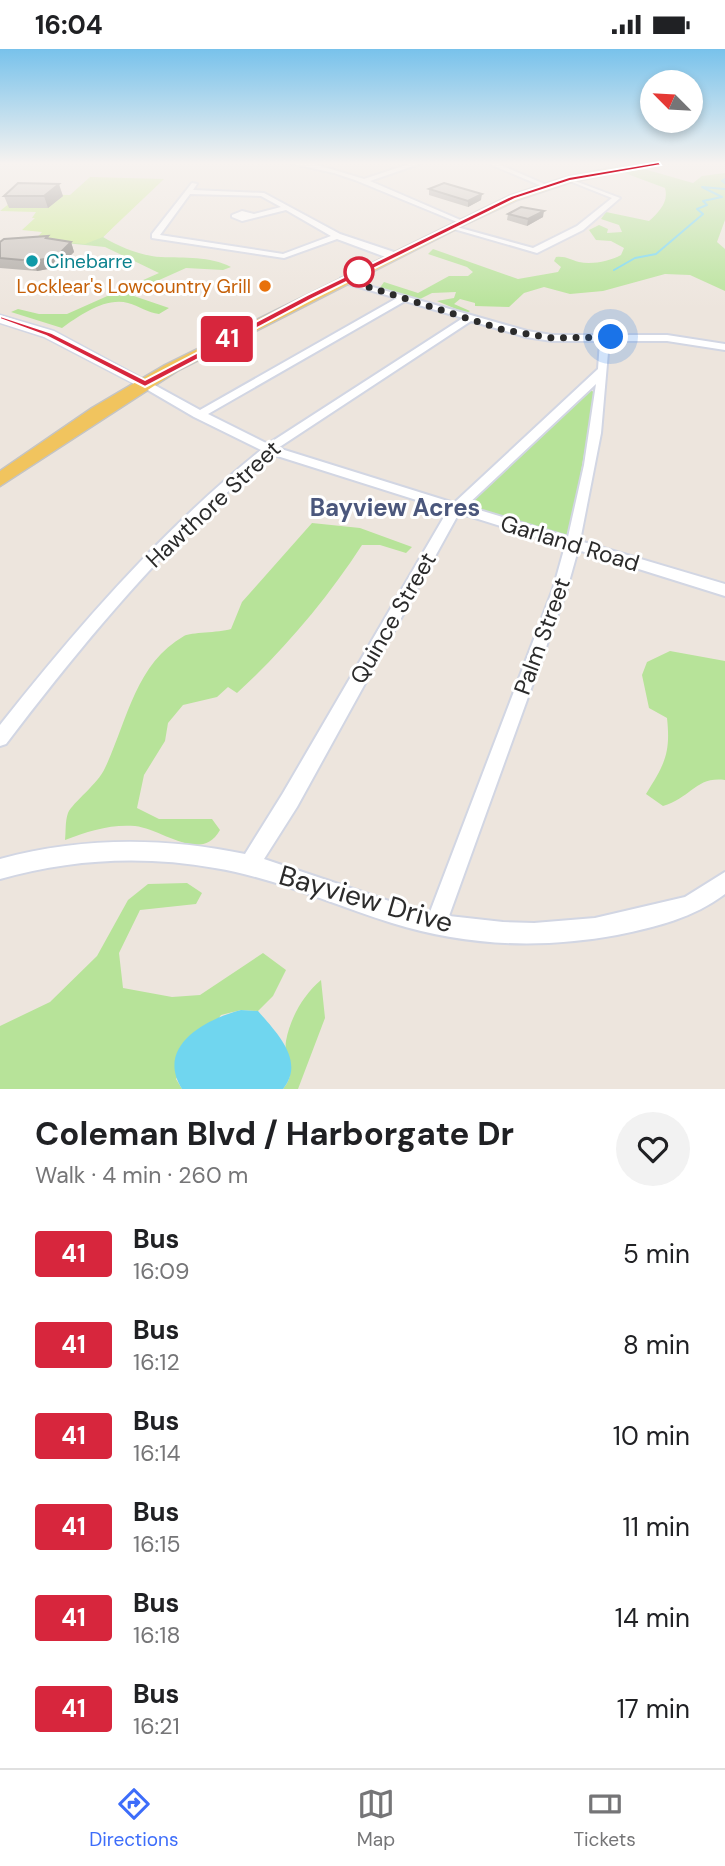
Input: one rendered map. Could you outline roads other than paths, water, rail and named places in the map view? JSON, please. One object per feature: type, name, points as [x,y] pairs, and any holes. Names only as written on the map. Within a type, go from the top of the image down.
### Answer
[{"type":"main road","points":[[0,480],[145,384],[344,280],[486,212]]},
{"type":"street","points":[[173,212],[155,236],[289,256],[337,236]]},
{"type":"street","points":[[254,216],[272,212]]},
{"type":"street","points":[[293,212],[337,236],[394,255]]},
{"type":"street","points":[[430,212],[456,224],[534,251],[580,228],[600,212]]},
{"type":"street","points":[[344,280],[504,330],[552,338],[667,338],[725,348]]},
{"type":"street","points":[[198,415],[282,366],[334,341],[403,298]]},
{"type":"street","points":[[0,319],[49,334],[145,384]]},
{"type":"street","name":"Hawthore Street","points":[[0,738],[106,608],[150,560],[270,449],[468,319]]},
{"type":"street","name":"Palm Street","points":[[436,923],[560,589],[574,543],[603,372],[605,337]]},
{"type":"street","name":"Quince Street","points":[[249,865],[290,800],[456,508],[603,372]]},
{"type":"street","name":"Garland Road","points":[[145,384],[198,415],[270,449],[310,464],[725,590]]},
{"type":"street","name":"Bayview Drive","points":[[0,869],[75,852],[155,850],[249,865],[414,920],[497,934],[561,933],[612,926],[690,905],[725,882]]},
{"type":"water","points":[[241,1010],[258,1011],[286,1047],[291,1068],[283,1089],[182,1089],[175,1074],[175,1060],[180,1047],[188,1037],[213,1020]]},
{"type":"waterway","points":[[614,270],[635,258],[656,254],[703,214],[700,212]]},
{"type":"place","name":"Cinebarre","points":[[32,261]]},
{"type":"place","name":"Locklear's Lowcountry Grill","points":[[265,286]]},
{"type":"district","name":"Bayview Acres","points":[[395,507]]}]
